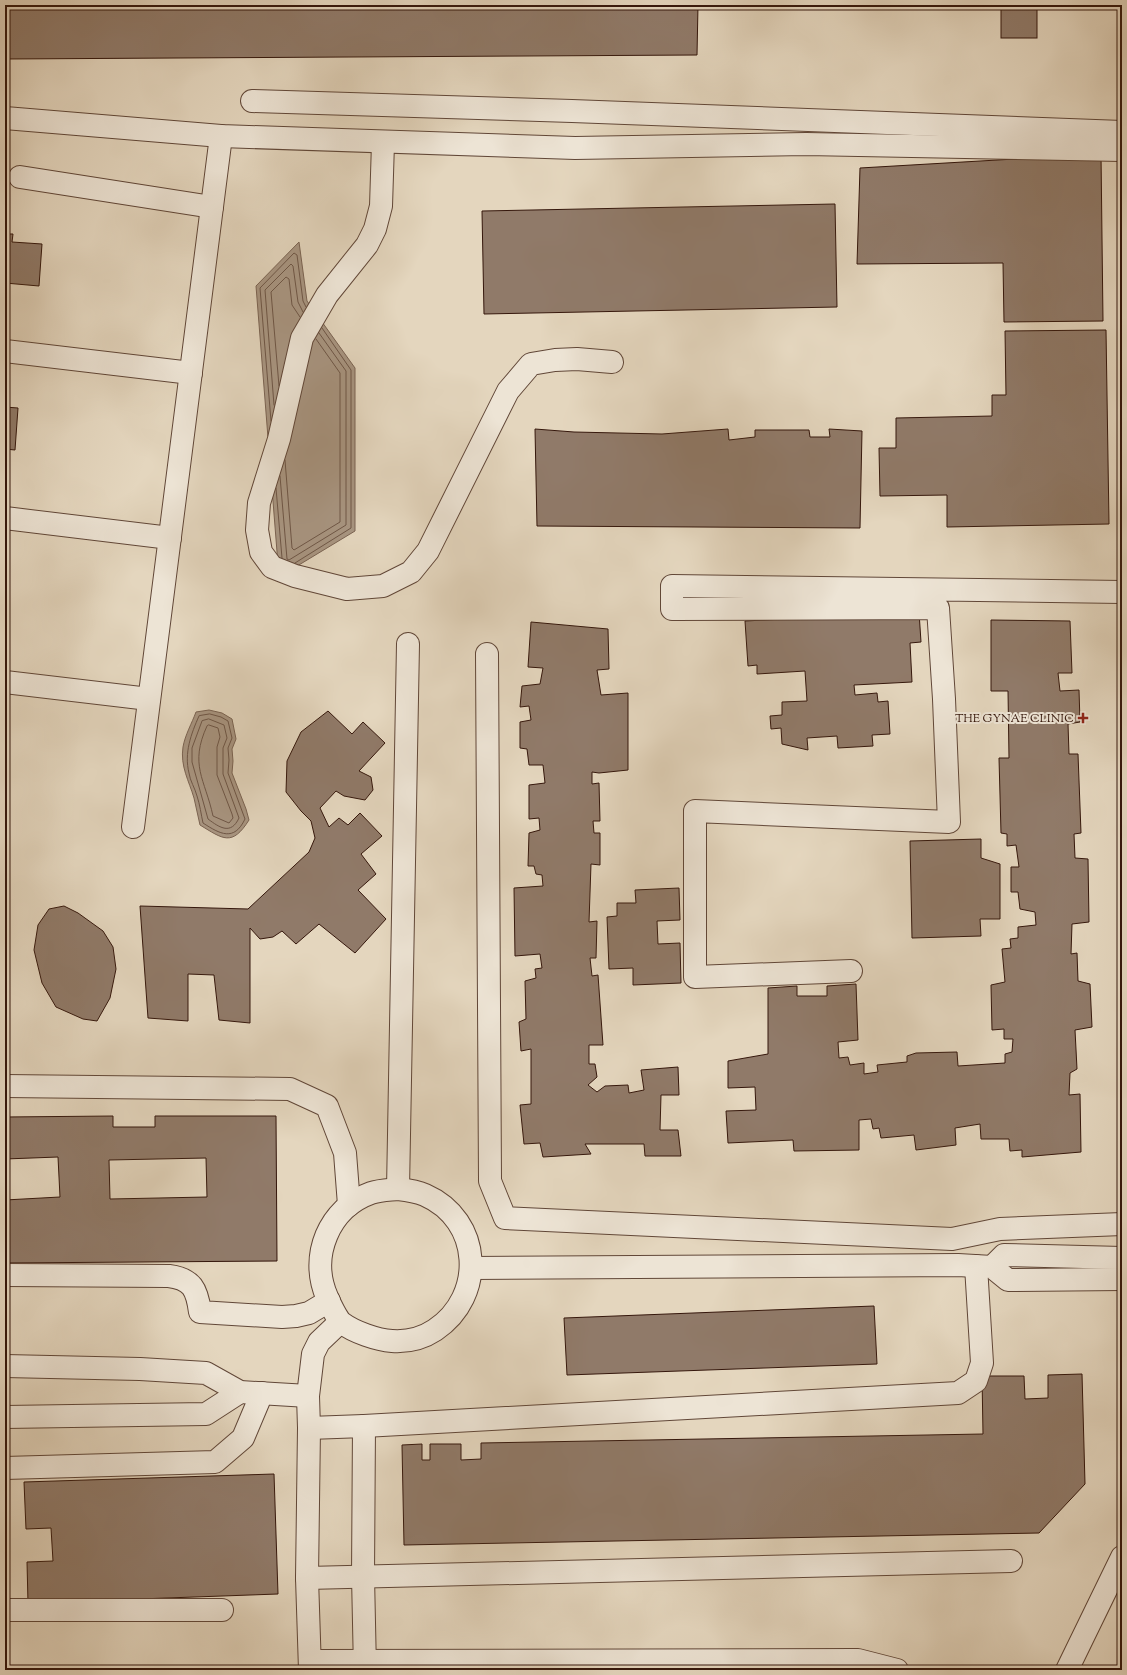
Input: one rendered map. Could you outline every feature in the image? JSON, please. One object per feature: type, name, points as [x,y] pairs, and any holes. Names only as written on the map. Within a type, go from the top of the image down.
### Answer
[{"type":"street","points":[[252,101],[1122,132]]},
{"type":"street","points":[[5,118],[221,136],[383,143],[575,148],[806,144],[1122,150]]},
{"type":"street","points":[[133,827],[221,136]]},
{"type":"street","points":[[383,143],[381,206],[375,229],[367,245],[328,295],[302,338],[279,439],[259,503],[257,530],[261,552],[272,567],[295,576],[347,589],[383,586],[411,572],[428,551],[508,391],[531,364],[555,360],[577,359],[612,362]]},
{"type":"street","points":[[20,177],[212,207]]},
{"type":"street","points":[[5,351],[191,373]]},
{"type":"street","points":[[5,518],[170,538]]},
{"type":"street","points":[[939,599],[672,586],[672,609],[939,599],[1122,592]]},
{"type":"street","points":[[851,971],[695,977],[695,811],[949,822],[939,599]]},
{"type":"street","points":[[398,1189],[408,644]]},
{"type":"street","points":[[487,654],[490,1181],[505,1218],[952,1239],[1000,1229],[1122,1224]]},
{"type":"street","points":[[5,682],[149,699]]},
{"type":"street","points":[[5,1086],[290,1089],[327,1106],[345,1153],[349,1205]]},
{"type":"street","points":[[398,1189],[424,1195],[436,1201],[456,1219],[468,1242],[471,1268],[466,1294],[460,1306],[442,1325],[419,1338],[406,1341],[380,1340],[367,1336],[340,1322],[324,1289],[320,1263],[326,1236],[339,1214],[349,1205],[372,1193],[398,1189]]},
{"type":"street","points":[[984,1267],[1004,1255],[1122,1258]]},
{"type":"street","points":[[471,1268],[984,1267],[1008,1280],[1122,1279]]},
{"type":"street","points":[[309,1428],[958,1393],[976,1381],[982,1363],[984,1267]]},
{"type":"street","points":[[5,1275],[180,1277],[187,1281],[194,1289],[198,1299],[200,1312],[282,1317],[296,1316],[309,1313],[329,1301]]},
{"type":"street","points":[[340,1322],[319,1342],[313,1354],[308,1396],[307,1578],[310,1665],[858,1660],[897,1670]]},
{"type":"street","points":[[5,1366],[140,1369],[206,1373],[240,1392],[308,1396]]},
{"type":"street","points":[[5,1417],[206,1414],[240,1392]]},
{"type":"street","points":[[5,1468],[215,1462],[243,1438],[262,1393]]},
{"type":"street","points":[[364,1426],[364,1665]]},
{"type":"street","points":[[1067,1670],[1122,1557]]},
{"type":"street","points":[[307,1578],[1011,1561]]},
{"type":"street","points":[[5,1610],[222,1610]]},
{"type":"water","points":[[299,242],[307,301],[355,368],[355,531],[279,577],[256,286]]},
{"type":"water","points":[[209,710],[222,713],[232,719],[236,739],[232,749],[232,773],[249,820],[243,829],[237,834],[227,838],[221,837],[200,825],[194,798],[184,767],[182,754],[187,734],[196,712]]},
{"type":"building","points":[[5,5],[698,5],[697,55],[5,59]]},
{"type":"building","points":[[1001,5],[1037,5],[1037,38],[1001,38]]},
{"type":"building","points":[[1101,154],[1103,321],[1004,322],[1003,263],[857,264],[860,168]]},
{"type":"building","points":[[835,204],[837,307],[484,314],[482,211]]},
{"type":"building","points":[[5,234],[13,234],[12,242],[42,244],[39,286],[5,283]]},
{"type":"building","points":[[1106,330],[1109,524],[947,527],[947,495],[880,496],[879,448],[896,448],[896,418],[992,416],[992,395],[1006,395],[1005,331]]},
{"type":"building","points":[[5,407],[18,408],[15,450],[5,449]]},
{"type":"building","points":[[535,429],[574,432],[662,434],[728,429],[729,440],[755,437],[755,430],[809,430],[810,437],[830,437],[829,429],[862,431],[860,528],[537,526]]},
{"type":"building","points":[[919,612],[921,642],[910,643],[912,682],[854,685],[855,695],[877,693],[878,702],[888,701],[890,734],[872,735],[873,746],[838,748],[837,736],[807,738],[808,750],[782,744],[781,728],[771,729],[770,716],[782,715],[782,702],[807,701],[805,671],[757,674],[757,665],[748,666],[745,621]]},
{"type":"building","points":[[991,620],[1070,621],[1072,673],[1058,673],[1060,691],[1079,690],[1080,722],[1068,724],[1069,754],[1078,754],[1081,833],[1074,834],[1075,858],[1088,859],[1089,922],[1072,924],[1071,954],[1077,953],[1078,981],[1090,984],[1092,1027],[1075,1030],[1077,1069],[1070,1073],[1069,1095],[1080,1094],[1081,1152],[1022,1157],[1022,1150],[1010,1151],[1009,1139],[981,1139],[980,1124],[955,1128],[956,1145],[916,1150],[914,1135],[881,1138],[879,1128],[873,1129],[871,1119],[859,1120],[859,1150],[794,1151],[793,1140],[728,1143],[726,1111],[756,1110],[755,1087],[728,1088],[728,1061],[768,1054],[768,988],[797,986],[797,996],[827,996],[827,986],[856,984],[858,1040],[838,1042],[839,1058],[848,1057],[850,1065],[864,1063],[864,1074],[878,1072],[877,1065],[907,1062],[907,1056],[916,1053],[957,1052],[958,1066],[1005,1063],[1005,1054],[1012,1052],[1013,1039],[1004,1039],[1004,1029],[992,1030],[991,985],[1005,982],[1002,949],[1011,948],[1010,939],[1018,938],[1018,927],[1036,925],[1035,912],[1020,909],[1018,892],[1011,892],[1011,867],[1019,867],[1016,845],[1007,846],[1007,834],[1001,833],[999,758],[1009,758],[1008,691],[991,691]]},
{"type":"building","points":[[531,622],[608,629],[609,669],[597,670],[601,695],[628,693],[628,770],[599,773],[592,772],[592,784],[599,783],[600,821],[593,821],[594,833],[600,833],[600,865],[591,864],[589,922],[597,921],[596,958],[590,958],[592,976],[598,975],[603,1045],[589,1045],[589,1064],[595,1064],[597,1077],[588,1085],[597,1092],[605,1086],[628,1085],[629,1093],[644,1090],[641,1070],[678,1067],[679,1095],[661,1095],[660,1130],[678,1130],[681,1156],[645,1156],[644,1144],[585,1144],[591,1154],[543,1157],[540,1143],[524,1144],[520,1105],[531,1104],[531,1049],[521,1051],[519,1022],[526,1019],[525,981],[536,978],[535,969],[542,968],[540,954],[515,956],[514,888],[543,886],[542,875],[536,874],[534,866],[528,866],[529,833],[540,830],[539,818],[529,819],[529,785],[545,783],[543,765],[529,765],[527,749],[520,748],[520,722],[531,720],[529,706],[520,707],[522,686],[540,684],[543,668],[528,667]]},
{"type":"building","points":[[328,711],[352,734],[363,722],[385,743],[359,771],[371,777],[373,790],[365,800],[344,796],[336,791],[320,808],[329,827],[339,818],[348,825],[360,813],[382,836],[361,854],[376,874],[358,890],[386,919],[355,953],[319,924],[296,944],[282,931],[273,937],[260,939],[250,928],[250,1023],[219,1020],[214,975],[188,974],[188,1021],[148,1018],[140,906],[248,909],[309,852],[315,838],[311,821],[286,792],[287,761],[301,732]]},
{"type":"building","points":[[981,839],[981,858],[1000,864],[1000,919],[980,919],[981,936],[912,938],[910,841]]},
{"type":"building","points":[[679,888],[680,920],[657,921],[658,944],[680,943],[681,983],[633,985],[633,968],[609,969],[607,917],[617,916],[617,903],[636,903],[635,890]]},
{"type":"building","points":[[64,906],[78,913],[103,931],[113,947],[116,969],[110,998],[97,1021],[83,1019],[56,1007],[42,983],[34,950],[38,925],[49,909]]},
{"type":"building","points":[[113,1116],[113,1127],[155,1127],[155,1116],[276,1116],[277,1261],[5,1263],[5,1200],[60,1197],[58,1157],[5,1159],[5,1117]],"holes":[[[206,1158],[207,1197],[110,1199],[109,1160]]]},
{"type":"building","points":[[874,1306],[877,1364],[567,1375],[564,1318]]},
{"type":"building","points":[[1082,1374],[1085,1484],[1039,1533],[404,1545],[402,1445],[422,1444],[422,1460],[430,1460],[430,1444],[461,1444],[461,1460],[481,1459],[481,1443],[983,1434],[982,1376],[1024,1376],[1025,1399],[1048,1398],[1048,1375]]},
{"type":"building","points":[[274,1474],[278,1594],[28,1603],[27,1562],[53,1561],[51,1528],[26,1529],[24,1482]]},
{"type":"place","name":"THE GYNAE CLINIC","points":[[1083,718]]}]
